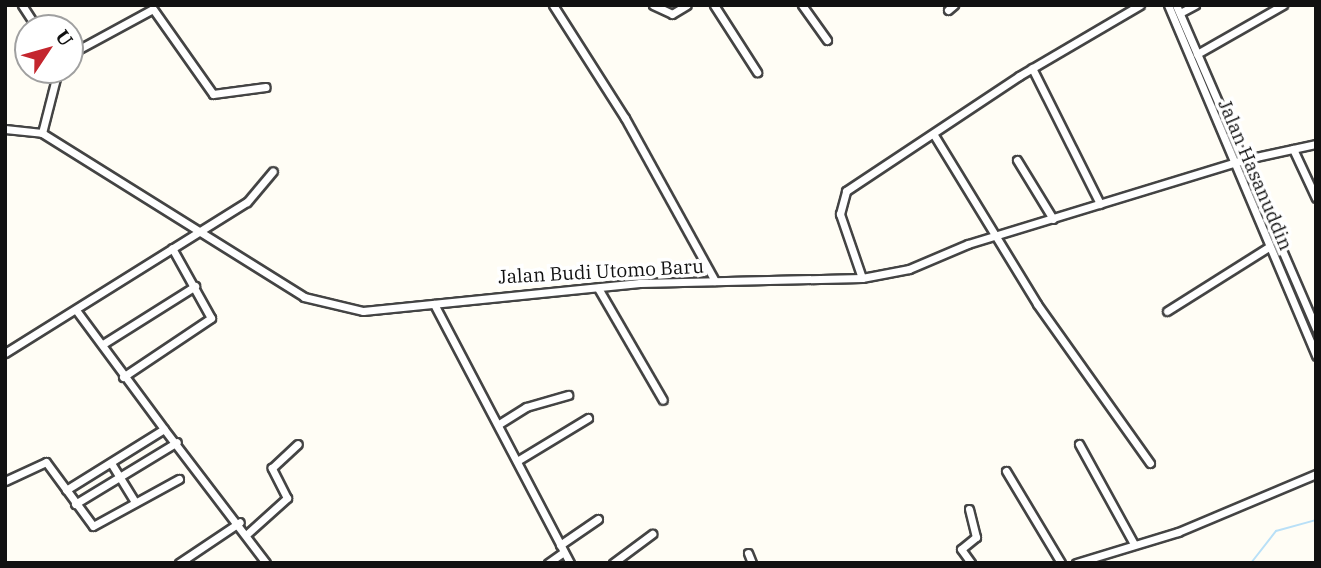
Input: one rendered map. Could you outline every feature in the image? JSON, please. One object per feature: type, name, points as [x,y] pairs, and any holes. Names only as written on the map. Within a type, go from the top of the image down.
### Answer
[{"type":"street","points":[[553,5],[625,118],[715,281]]},
{"type":"street","points":[[653,5],[672,14],[687,5]]},
{"type":"street","points":[[714,5],[757,72]]},
{"type":"street","points":[[802,5],[827,40]]},
{"type":"street","points":[[862,278],[840,214],[841,196],[1032,68],[1140,5]]},
{"type":"street","name":"Jalan Hasanuddin","points":[[1168,5],[1197,54],[1316,329]]},
{"type":"street","points":[[1178,9],[1195,5]]},
{"type":"street","points":[[1197,54],[1283,5]]},
{"type":"street","points":[[84,46],[153,9],[213,94],[266,87]]},
{"type":"street","name":"Jalan Hasanuddin","points":[[1178,9],[1183,30],[1232,163],[1316,356]]},
{"type":"street","points":[[1032,68],[1100,204]]},
{"type":"street","points":[[42,133],[54,84]]},
{"type":"street","name":"Jalan Budi Utomo Baru","points":[[5,130],[42,133],[286,288],[333,307],[434,304],[598,288],[715,281],[862,278],[909,269],[994,236],[1242,160],[1316,144]]},
{"type":"street","points":[[934,135],[994,236],[1150,463]]},
{"type":"street","points":[[1293,149],[1316,198]]},
{"type":"street","points":[[1017,160],[1053,219]]},
{"type":"street","points":[[5,353],[257,195],[273,171]]},
{"type":"street","points":[[1167,311],[1267,247]]},
{"type":"street","points":[[122,377],[211,318],[172,248]]},
{"type":"street","points":[[103,344],[195,286]]},
{"type":"street","points":[[598,288],[663,400]]},
{"type":"street","points":[[434,304],[570,563]]},
{"type":"street","points":[[76,310],[103,344],[122,377],[240,522],[266,563]]},
{"type":"street","points":[[499,424],[526,407],[568,395]]},
{"type":"street","points":[[517,461],[588,418]]},
{"type":"street","points":[[66,490],[164,429]]},
{"type":"street","points":[[75,504],[177,442]]},
{"type":"street","points":[[247,534],[287,498],[272,468],[298,444]]},
{"type":"street","points":[[1079,444],[1134,544]]},
{"type":"street","points":[[5,481],[44,462],[93,526],[179,480]]},
{"type":"street","points":[[111,463],[135,502]]},
{"type":"street","points":[[1006,471],[1061,563]]},
{"type":"street","points":[[1076,563],[1134,544],[1316,474]]},
{"type":"street","points":[[970,509],[976,537],[961,549],[971,563]]},
{"type":"street","points":[[548,563],[598,519]]},
{"type":"street","points":[[179,563],[240,522]]},
{"type":"street","points":[[613,563],[652,534]]},
{"type":"street","points":[[748,553],[752,563]]},
{"type":"waterway","points":[[1251,563],[1276,531],[1316,520]]}]
